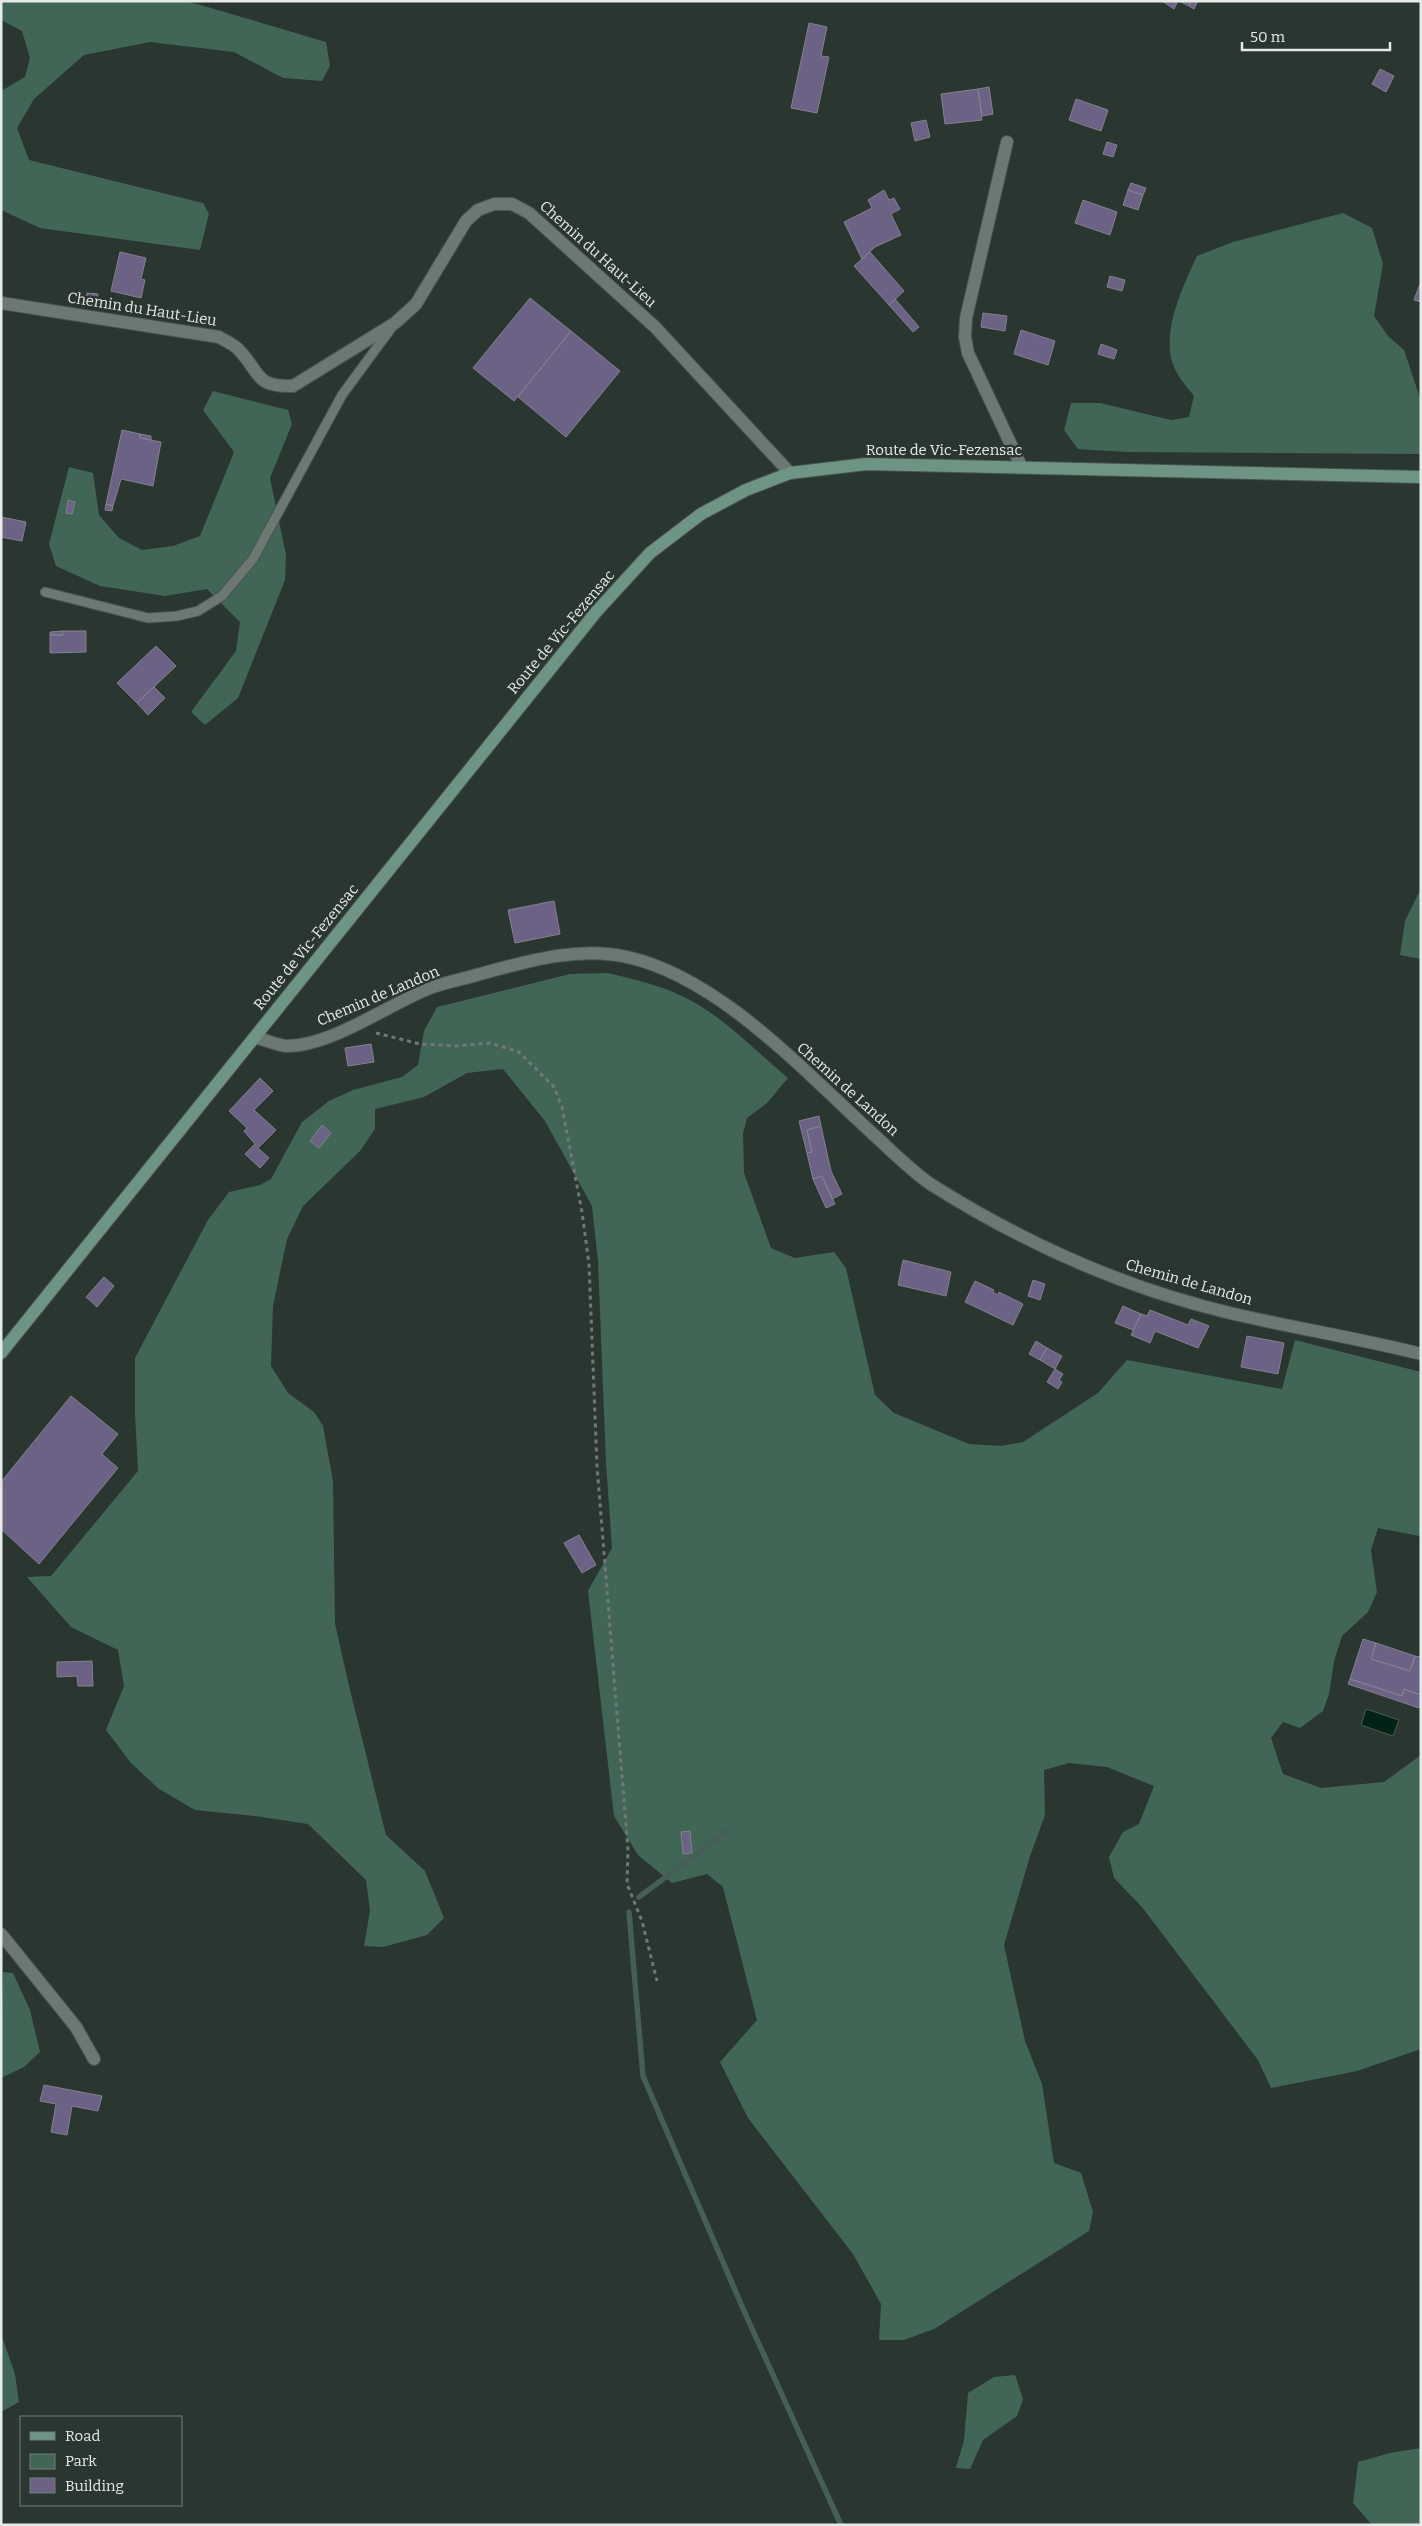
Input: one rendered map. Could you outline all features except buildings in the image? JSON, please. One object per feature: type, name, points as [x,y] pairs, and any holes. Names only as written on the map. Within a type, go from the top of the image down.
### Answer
[{"type":"main road","name":"Route de Vic-Fezensac","points":[[1,1353],[596,612],[650,553],[701,514],[746,490],[790,473],[866,464],[1022,466],[1421,477]]},
{"type":"street","points":[[1007,142],[966,318],[965,337],[968,353],[1022,466]]},
{"type":"street","name":"Chemin du Haut-Lieu","points":[[1,303],[219,337],[238,349],[262,381],[275,387],[293,386],[395,323],[416,304],[466,221],[478,210],[494,204],[512,204],[529,213],[655,327],[790,473]]},
{"type":"street","name":"Chemin de Landon","points":[[255,1037],[283,1046],[303,1045],[331,1036],[432,988],[540,958],[584,953],[626,956],[663,968],[712,994],[753,1025],[928,1182],[986,1218],[1033,1242],[1099,1272],[1150,1290],[1219,1310],[1421,1354]]},
{"type":"street","points":[[1,1934],[76,2027],[94,2059]]},
{"type":"lane","points":[[45,592],[148,618],[177,616],[198,610],[222,596],[253,559],[342,395],[395,323]]},
{"type":"path","points":[[371,1034],[380,1033],[420,1044],[456,1046],[491,1043],[519,1052],[554,1087],[562,1107],[582,1212],[589,1264],[597,1466],[628,1850],[627,1884],[642,1922],[657,1981]]},
{"type":"green space","points":[[1,1],[187,1],[326,42],[330,66],[322,81],[283,78],[234,52],[150,42],[84,55],[34,99],[17,128],[29,160],[203,203],[209,214],[200,250],[40,228],[1,210],[1,91],[25,77],[30,58],[22,31],[1,20]]},
{"type":"green space","points":[[1343,213],[1372,228],[1383,264],[1374,316],[1388,336],[1404,350],[1421,401],[1421,454],[1126,452],[1078,449],[1064,430],[1071,403],[1100,403],[1171,420],[1189,417],[1194,396],[1174,367],[1170,354],[1170,340],[1175,310],[1197,256],[1233,242]]},
{"type":"green space","points":[[213,391],[288,410],[292,424],[270,478],[286,555],[285,580],[238,698],[205,725],[191,712],[236,651],[240,622],[207,589],[165,596],[100,586],[56,566],[49,544],[69,467],[93,473],[99,515],[119,538],[142,550],[173,546],[200,536],[234,452],[203,410]]},
{"type":"green space","points":[[1421,888],[1421,959],[1400,955],[1405,921]]},
{"type":"green space","points":[[607,973],[638,980],[679,994],[701,1006],[727,1025],[788,1078],[767,1103],[747,1118],[743,1134],[744,1173],[771,1248],[795,1258],[834,1252],[846,1268],[875,1395],[894,1413],[969,1444],[1001,1446],[1023,1442],[1098,1393],[1127,1360],[1282,1389],[1295,1340],[1421,1372],[1421,1538],[1378,1528],[1371,1550],[1377,1592],[1368,1612],[1342,1636],[1334,1661],[1329,1694],[1323,1711],[1300,1728],[1283,1722],[1271,1738],[1283,1774],[1321,1788],[1384,1782],[1421,1755],[1421,2049],[1357,2071],[1271,2088],[1258,2060],[1142,1907],[1114,1878],[1109,1857],[1123,1832],[1139,1824],[1154,1786],[1107,1767],[1069,1763],[1044,1770],[1045,1815],[1030,1856],[1004,1945],[1025,2041],[1042,2084],[1054,2163],[1081,2173],[1093,2212],[1089,2231],[934,2329],[904,2340],[879,2340],[881,2304],[853,2254],[748,2118],[720,2062],[757,2020],[723,1887],[707,1874],[672,1883],[638,1855],[614,1816],[588,1591],[612,1548],[606,1463],[598,1261],[592,1206],[545,1121],[503,1069],[467,1073],[424,1097],[375,1109],[375,1129],[360,1151],[303,1206],[287,1239],[273,1306],[271,1366],[288,1393],[314,1412],[323,1426],[333,1481],[335,1624],[386,1835],[425,1871],[444,1918],[427,1935],[383,1947],[364,1946],[370,1911],[366,1880],[308,1824],[195,1810],[159,1789],[131,1763],[106,1730],[124,1686],[118,1650],[71,1627],[27,1577],[51,1576],[138,1471],[135,1358],[208,1220],[229,1192],[260,1185],[271,1179],[302,1122],[329,1101],[353,1090],[402,1077],[418,1065],[424,1031],[437,1007],[570,974]]},
{"type":"green space","points":[[3,1972],[13,1973],[30,2010],[40,2052],[24,2067],[1,2078]]},
{"type":"green space","points":[[1,2334],[15,2374],[19,2402],[1,2412]]},
{"type":"green space","points":[[1015,2375],[1023,2399],[1017,2416],[983,2440],[970,2469],[956,2468],[964,2440],[968,2393],[994,2377]]},
{"type":"green space","points":[[1421,2448],[1421,2525],[1372,2525],[1353,2503],[1358,2462],[1390,2453]]},
{"type":"shaded area","points":[[1366,1709],[1399,1720],[1393,1736],[1361,1725]]},
{"type":"waterway","points":[[639,1897],[726,1832]]},
{"type":"waterway","points":[[629,1912],[643,2076],[744,2311],[841,2525]]}]
